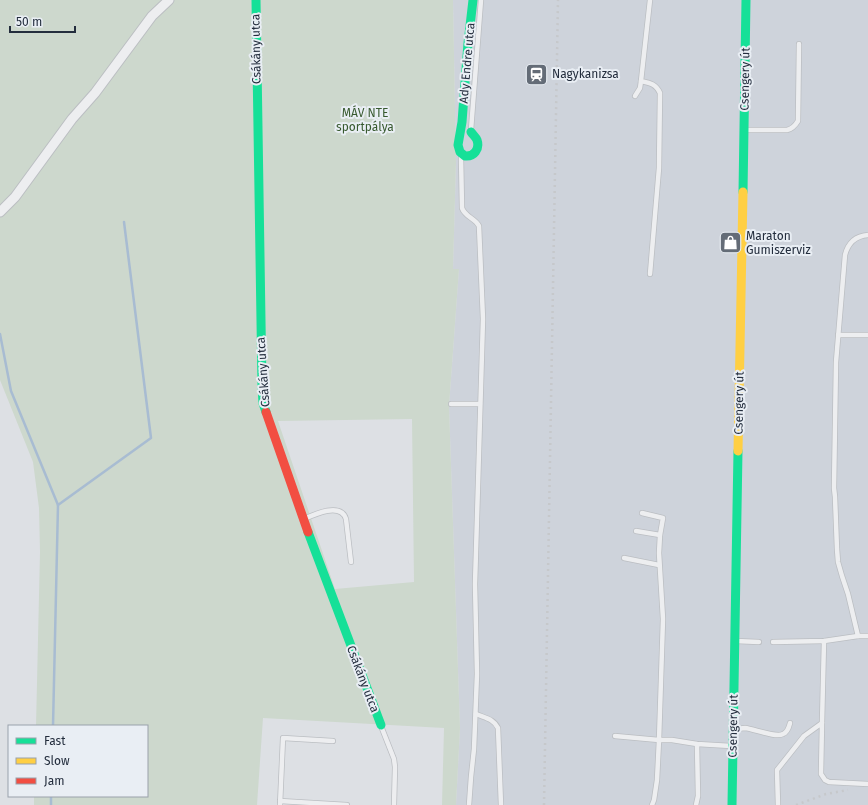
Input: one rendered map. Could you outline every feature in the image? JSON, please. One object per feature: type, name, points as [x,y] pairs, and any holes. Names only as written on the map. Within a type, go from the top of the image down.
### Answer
[{"type":"street","points":[[0,212],[15,197],[72,119],[95,93],[152,16],[169,0]]},
{"type":"street","name":"Csákány utca","points":[[256,0],[262,395],[266,412],[302,519],[381,724]]},
{"type":"street","name":"Ady Endre utca","points":[[461,155],[458,144],[462,125],[473,0]]},
{"type":"street","name":"Csengery út","points":[[732,805],[746,0]]},
{"type":"street","points":[[461,155],[469,156],[474,154],[478,148],[477,141],[471,132],[462,125]]},
{"type":"lane","points":[[471,132],[481,0]]},
{"type":"lane","points":[[635,96],[640,88],[650,0]]},
{"type":"lane","points":[[744,130],[787,130],[791,129],[798,121],[799,44]]},
{"type":"lane","points":[[641,81],[655,85],[660,93],[658,168],[650,274]]},
{"type":"lane","points":[[461,155],[463,212],[479,226],[483,319],[475,584],[477,674],[476,714],[469,805]]},
{"type":"lane","points":[[858,636],[848,594],[838,562],[836,497],[834,488],[836,362],[845,255],[850,243],[862,235],[868,235]]},
{"type":"lane","points":[[838,335],[868,335]]},
{"type":"lane","points":[[451,404],[480,404]]},
{"type":"lane","points":[[302,519],[320,512],[332,510],[343,513],[346,519],[351,562]]},
{"type":"lane","points":[[642,513],[663,518],[660,535],[659,565],[663,618],[659,740],[657,780],[652,805]]},
{"type":"lane","points":[[636,531],[660,535]]},
{"type":"lane","points":[[624,558],[659,565]]},
{"type":"lane","points":[[773,642],[824,640],[868,636]]},
{"type":"lane","points":[[824,640],[821,774],[822,777],[829,782],[868,784]]},
{"type":"lane","points":[[735,641],[759,642]]},
{"type":"lane","points":[[476,714],[493,721],[496,723],[498,728],[501,805]]},
{"type":"lane","points":[[734,729],[745,728],[778,735],[786,732],[790,723]]},
{"type":"lane","points":[[778,805],[777,770],[804,736],[822,723]]},
{"type":"lane","points":[[381,724],[394,759],[394,805]]},
{"type":"lane","points":[[615,736],[733,746]]},
{"type":"lane","points":[[333,741],[283,738],[280,803],[347,805]]},
{"type":"lane","points":[[696,805],[698,796],[697,744]]},
{"type":"shaded area","points":[[453,0],[868,0],[868,805],[456,805],[460,728],[449,406],[459,269],[453,269],[456,162]]},
{"type":"green space","name":"MÁV NTE sportpálya","points":[[0,0],[453,0],[456,162],[453,269],[459,269],[449,406],[460,728],[456,805],[442,805],[444,728],[263,718],[257,805],[34,805],[34,797],[148,797],[148,725],[36,725],[40,552],[39,508],[33,462],[0,380]],"holes":[[[412,419],[414,582],[335,589],[278,421]]]},
{"type":"waterway","points":[[58,505],[151,438],[124,222]]},
{"type":"waterway","points":[[0,334],[11,391],[58,505],[53,725]]},
{"type":"waterway","points":[[51,797],[51,805]]},
{"type":"railway","points":[[544,805],[558,0]]},
{"type":"railway","points":[[796,805],[826,794],[848,790]]},
{"type":"traffic: fast","points":[[256,0],[262,385],[263,403],[266,412]]},
{"type":"traffic: fast","points":[[471,132],[477,139],[478,146],[474,154],[465,156],[460,152],[458,145],[462,122],[473,0]]},
{"type":"traffic: fast","points":[[743,192],[746,0]]},
{"type":"traffic: fast","points":[[732,805],[738,451]]},
{"type":"traffic: fast","points":[[308,532],[381,725]]},
{"type":"traffic: slow","points":[[738,451],[743,192]]},
{"type":"traffic: jam","points":[[266,412],[308,532]]},
{"type":"place","name":"Nagykanizsa","points":[[536,74]]},
{"type":"place","name":"Maraton Gumiszerviz","points":[[730,243]]}]
